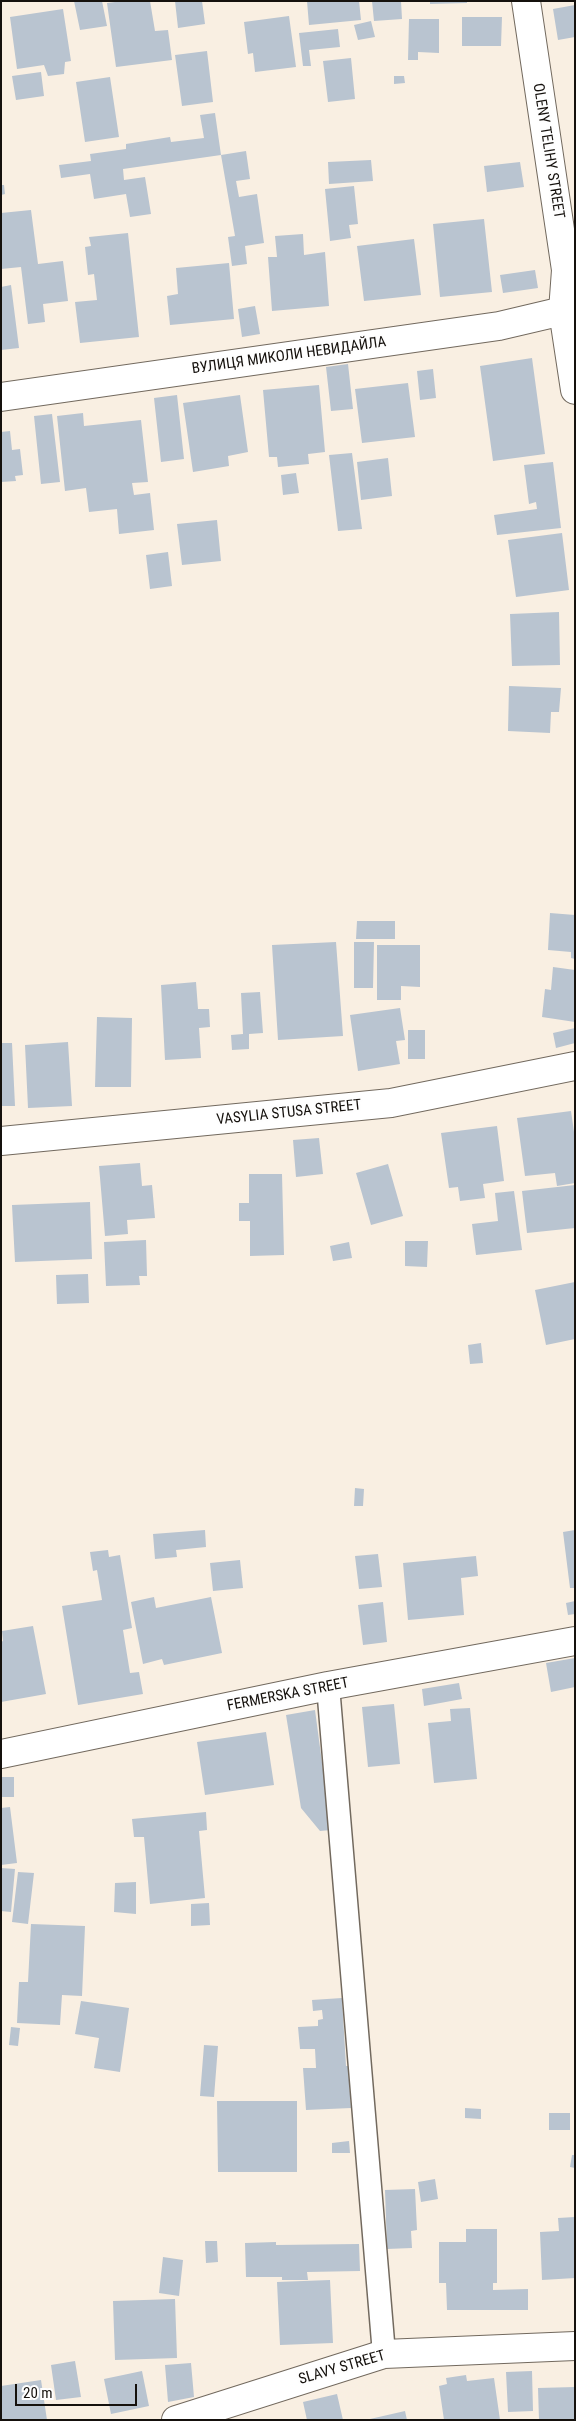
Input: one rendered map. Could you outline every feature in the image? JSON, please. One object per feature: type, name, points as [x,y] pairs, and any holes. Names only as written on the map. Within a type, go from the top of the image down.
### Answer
[{"type":"street","name":"OLENY TELIHY STREET","points":[[526,1],[566,270],[575,390]]},
{"type":"street","name":"ВУЛИЦЯ МИКОЛИ НЕВИДАЙЛА","points":[[1,397],[500,326],[569,310]]},
{"type":"street","name":"VASYLIA STUSA STREET","points":[[1,1141],[391,1103],[575,1066]]},
{"type":"street","name":"FERMERSKA STREET","points":[[1,1754],[328,1686],[575,1641]]},
{"type":"street","name":"SLAVY STREET","points":[[176,2420],[384,2354],[575,2346]]},
{"type":"lane","points":[[328,1686],[384,2354]]},
{"type":"building","points":[[74,1],[102,1],[107,26],[80,30]]},
{"type":"building","points":[[150,1],[155,31],[168,30],[172,60],[116,67],[107,3]]},
{"type":"building","points":[[175,1],[202,1],[205,24],[178,28]]},
{"type":"building","points":[[307,1],[359,1],[361,20],[309,25]]},
{"type":"building","points":[[372,1],[401,1],[402,19],[374,21]]},
{"type":"building","points":[[430,1],[467,1],[467,3],[430,4]]},
{"type":"building","points":[[575,5],[575,37],[558,40],[553,9]]},
{"type":"building","points":[[63,9],[71,61],[65,62],[64,74],[48,76],[44,65],[17,69],[10,17]]},
{"type":"building","points":[[289,16],[296,67],[255,72],[253,53],[248,54],[244,22]]},
{"type":"building","points":[[462,17],[502,17],[501,46],[462,46]]},
{"type":"building","points":[[409,19],[439,19],[439,53],[418,52],[418,60],[408,60]]},
{"type":"building","points":[[371,21],[375,37],[358,40],[354,25]]},
{"type":"building","points":[[338,29],[340,47],[309,50],[311,66],[303,66],[299,33]]},
{"type":"building","points":[[207,51],[213,102],[182,106],[175,55]]},
{"type":"building","points":[[351,58],[355,99],[328,102],[323,61]]},
{"type":"building","points":[[41,72],[44,96],[16,100],[12,76]]},
{"type":"building","points":[[394,76],[404,76],[405,83],[394,84]]},
{"type":"building","points":[[110,77],[119,137],[85,142],[76,82]]},
{"type":"building","points":[[215,113],[221,155],[123,169],[124,180],[145,177],[151,214],[130,217],[126,194],[94,199],[90,174],[61,178],[59,165],[91,161],[90,154],[126,149],[126,144],[170,137],[171,142],[204,138],[200,115]]},
{"type":"building","points":[[246,151],[250,179],[236,181],[239,197],[257,194],[264,243],[245,246],[247,264],[232,266],[228,237],[235,236],[221,155]]},
{"type":"building","points":[[371,160],[373,181],[329,184],[328,162]]},
{"type":"building","points":[[520,162],[524,187],[487,192],[484,166]]},
{"type":"building","points":[[1,185],[4,185],[5,194],[1,195]]},
{"type":"building","points":[[354,186],[358,224],[349,225],[351,238],[330,241],[325,189]]},
{"type":"building","points":[[31,210],[38,264],[63,261],[68,301],[43,304],[45,322],[28,324],[21,267],[1,269],[1,213]]},
{"type":"building","points":[[484,219],[492,292],[440,297],[433,224]]},
{"type":"building","points":[[128,233],[139,337],[80,343],[75,302],[97,300],[94,274],[88,275],[85,247],[91,246],[89,237]]},
{"type":"building","points":[[303,234],[304,255],[325,252],[329,306],[272,311],[268,257],[277,257],[275,236]]},
{"type":"building","points":[[414,239],[421,295],[364,301],[357,246]]},
{"type":"building","points":[[229,263],[234,319],[170,325],[167,296],[178,294],[176,268]]},
{"type":"building","points":[[535,270],[538,288],[503,293],[500,275]]},
{"type":"building","points":[[11,285],[19,348],[1,350],[1,287]]},
{"type":"building","points":[[255,306],[260,334],[242,337],[238,309]]},
{"type":"building","points":[[532,358],[545,454],[493,461],[480,366]]},
{"type":"building","points":[[348,364],[353,409],[331,411],[326,367]]},
{"type":"building","points":[[433,369],[436,398],[420,400],[417,371]]},
{"type":"building","points":[[408,383],[415,437],[362,443],[355,389]]},
{"type":"building","points":[[319,385],[325,452],[308,454],[309,464],[278,467],[277,457],[269,457],[263,390]]},
{"type":"building","points":[[177,395],[184,459],[161,462],[154,398]]},
{"type":"building","points":[[240,395],[248,452],[228,456],[229,466],[193,472],[183,403]]},
{"type":"building","points":[[83,413],[84,426],[141,420],[148,482],[132,483],[134,495],[150,493],[154,530],[119,534],[117,509],[89,512],[86,488],[65,491],[57,416]]},
{"type":"building","points":[[52,414],[60,482],[41,484],[34,416]]},
{"type":"building","points":[[10,431],[12,450],[20,449],[23,475],[15,476],[16,481],[1,482],[1,432]]},
{"type":"building","points":[[352,453],[362,529],[338,531],[329,455]]},
{"type":"building","points":[[388,458],[392,496],[361,500],[357,462]]},
{"type":"building","points":[[553,462],[561,528],[497,535],[494,515],[537,509],[536,502],[529,504],[524,465]]},
{"type":"building","points":[[296,473],[299,493],[283,495],[281,475]]},
{"type":"building","points":[[217,520],[221,561],[182,565],[177,524]]},
{"type":"building","points":[[562,533],[569,590],[516,597],[508,540]]},
{"type":"building","points":[[168,552],[172,586],[150,589],[146,555]]},
{"type":"building","points":[[559,612],[560,665],[512,666],[510,614]]},
{"type":"building","points":[[509,686],[561,688],[559,712],[551,712],[550,733],[508,731]]},
{"type":"building","points":[[550,913],[575,915],[575,959],[571,958],[571,952],[548,950]]},
{"type":"building","points":[[357,921],[395,921],[395,939],[356,939]]},
{"type":"building","points":[[336,942],[343,1036],[278,1040],[272,945]]},
{"type":"building","points":[[354,942],[374,942],[373,988],[354,988]]},
{"type":"building","points":[[377,945],[420,945],[420,987],[401,986],[401,1000],[377,1000]]},
{"type":"building","points":[[553,967],[575,970],[575,1022],[542,1017],[545,989],[551,990]]},
{"type":"building","points":[[196,982],[198,1009],[209,1009],[210,1027],[199,1028],[201,1058],[165,1060],[161,985]]},
{"type":"building","points":[[260,992],[263,1033],[249,1034],[249,1049],[232,1050],[231,1035],[243,1034],[241,993]]},
{"type":"building","points":[[400,1008],[405,1040],[396,1041],[400,1064],[358,1071],[350,1015]]},
{"type":"building","points":[[97,1017],[132,1018],[131,1087],[95,1087]]},
{"type":"building","points":[[575,1028],[575,1043],[556,1048],[553,1033]]},
{"type":"building","points":[[408,1030],[425,1030],[425,1059],[408,1059]]},
{"type":"building","points":[[68,1042],[72,1106],[28,1108],[25,1045]]},
{"type":"building","points":[[1,1043],[12,1043],[15,1106],[1,1106]]},
{"type":"building","points":[[571,1111],[575,1139],[575,1183],[557,1186],[555,1173],[525,1176],[517,1118]]},
{"type":"building","points":[[497,1126],[504,1181],[483,1184],[485,1198],[460,1201],[458,1187],[449,1188],[441,1133]]},
{"type":"building","points":[[319,1138],[323,1174],[296,1177],[293,1140]]},
{"type":"building","points":[[140,1163],[142,1186],[152,1185],[155,1218],[127,1220],[128,1234],[105,1236],[99,1166]]},
{"type":"building","points":[[388,1164],[403,1216],[371,1225],[356,1173]]},
{"type":"building","points":[[249,1174],[282,1174],[284,1255],[250,1256],[250,1221],[239,1221],[239,1203],[249,1203]]},
{"type":"building","points":[[575,1185],[575,1228],[527,1233],[522,1191]]},
{"type":"building","points":[[514,1191],[522,1250],[476,1255],[472,1224],[498,1221],[495,1193]]},
{"type":"building","points":[[90,1202],[92,1259],[15,1262],[12,1205]]},
{"type":"building","points":[[146,1240],[147,1276],[139,1276],[140,1285],[106,1286],[104,1242]]},
{"type":"building","points":[[405,1241],[428,1241],[427,1267],[405,1266]]},
{"type":"building","points":[[349,1242],[352,1258],[333,1261],[330,1246]]},
{"type":"building","points":[[88,1274],[89,1303],[57,1304],[56,1275]]},
{"type":"building","points":[[575,1282],[575,1339],[546,1345],[535,1290]]},
{"type":"building","points":[[481,1343],[483,1363],[470,1364],[468,1345]]},
{"type":"building","points":[[355,1488],[364,1489],[363,1506],[354,1506]]},
{"type":"building","points":[[205,1530],[206,1547],[176,1550],[177,1557],[155,1559],[153,1534]]},
{"type":"building","points":[[575,1530],[575,1588],[570,1588],[563,1532]]},
{"type":"building","points":[[108,1550],[109,1557],[120,1555],[132,1628],[123,1630],[130,1673],[139,1672],[143,1694],[78,1705],[62,1606],[102,1600],[97,1570],[93,1571],[90,1552]]},
{"type":"building","points":[[378,1554],[382,1587],[359,1589],[355,1556]]},
{"type":"building","points":[[476,1556],[478,1576],[461,1578],[464,1615],[408,1620],[403,1563]]},
{"type":"building","points":[[240,1560],[243,1588],[213,1591],[210,1563]]},
{"type":"building","points":[[154,1597],[156,1608],[211,1597],[222,1653],[164,1665],[162,1659],[143,1664],[131,1602]]},
{"type":"building","points":[[575,1601],[575,1614],[568,1615],[566,1603]]},
{"type":"building","points":[[383,1602],[387,1642],[363,1645],[358,1605]]},
{"type":"building","points":[[33,1626],[46,1694],[1,1702],[2,1631]]},
{"type":"building","points":[[575,1658],[575,1687],[551,1692],[546,1663]]},
{"type":"building","points":[[459,1683],[462,1699],[424,1706],[422,1689]]},
{"type":"building","points":[[394,1704],[400,1764],[368,1767],[362,1707]]},
{"type":"building","points":[[470,1708],[477,1779],[434,1783],[428,1723],[451,1721],[450,1709]]},
{"type":"building","points":[[315,1710],[331,1830],[320,1831],[301,1808],[286,1715]]},
{"type":"building","points":[[266,1732],[274,1785],[205,1795],[197,1742]]},
{"type":"building","points":[[1,1777],[14,1777],[14,1797],[1,1797]]},
{"type":"building","points":[[10,1807],[17,1863],[1,1865],[1,1808]]},
{"type":"building","points":[[206,1812],[207,1830],[199,1831],[205,1898],[150,1904],[144,1837],[134,1837],[132,1819]]},
{"type":"building","points":[[1,1868],[15,1869],[11,1912],[1,1911]]},
{"type":"building","points":[[18,1872],[34,1873],[28,1924],[12,1922]]},
{"type":"building","points":[[136,1882],[136,1914],[114,1912],[115,1883]]},
{"type":"building","points":[[209,1903],[210,1925],[191,1926],[191,1904]]},
{"type":"building","points":[[31,1924],[85,1926],[82,1996],[62,1995],[60,2025],[17,2023],[19,1982],[28,1982]]},
{"type":"building","points":[[342,1998],[346,2066],[348,2066],[351,2108],[306,2110],[303,2068],[316,2068],[315,2049],[300,2049],[298,2027],[318,2026],[318,2020],[323,2019],[322,2010],[313,2011],[312,2000]]},
{"type":"building","points":[[81,2001],[129,2008],[120,2072],[94,2068],[99,2038],[75,2034]]},
{"type":"building","points":[[11,2027],[20,2028],[18,2046],[9,2045]]},
{"type":"building","points":[[204,2045],[218,2046],[214,2097],[200,2096]]},
{"type":"building","points":[[217,2101],[297,2101],[297,2172],[218,2172]]},
{"type":"building","points":[[465,2108],[481,2109],[481,2119],[465,2118]]},
{"type":"building","points":[[549,2113],[570,2113],[570,2130],[549,2130]]},
{"type":"building","points":[[349,2141],[350,2153],[332,2153],[332,2143]]},
{"type":"building","points":[[572,2155],[575,2155],[575,2168],[570,2167]]},
{"type":"building","points":[[435,2179],[438,2199],[421,2202],[418,2182]]},
{"type":"building","points":[[415,2189],[417,2230],[411,2231],[412,2248],[387,2249],[385,2190]]},
{"type":"building","points":[[575,2217],[575,2278],[542,2280],[540,2232],[559,2231],[558,2218]]},
{"type":"building","points":[[466,2229],[497,2229],[497,2283],[493,2283],[493,2290],[528,2289],[528,2310],[447,2310],[446,2283],[439,2283],[439,2242],[466,2242]]},
{"type":"building","points":[[205,2241],[217,2241],[218,2262],[206,2263]]},
{"type":"building","points":[[276,2242],[276,2245],[359,2244],[360,2271],[307,2272],[308,2280],[282,2280],[282,2277],[246,2277],[245,2243]]},
{"type":"building","points":[[163,2257],[183,2260],[179,2296],[159,2293]]},
{"type":"building","points":[[330,2280],[333,2343],[280,2345],[277,2282]]},
{"type":"building","points":[[175,2299],[177,2358],[115,2360],[113,2301]]},
{"type":"building","points":[[75,2361],[81,2397],[56,2400],[51,2365]]},
{"type":"building","points":[[191,2363],[194,2397],[168,2402],[165,2365]]},
{"type":"building","points":[[142,2371],[149,2406],[111,2414],[104,2379]]},
{"type":"building","points":[[532,2371],[533,2411],[508,2412],[506,2372]]},
{"type":"building","points":[[466,2375],[467,2381],[494,2378],[500,2420],[444,2420],[439,2386],[447,2384],[446,2378]]},
{"type":"building","points":[[41,2380],[47,2420],[1,2420],[1,2386]]},
{"type":"building","points":[[575,2387],[575,2420],[539,2420],[538,2388]]},
{"type":"building","points":[[337,2394],[343,2420],[307,2420],[303,2402]]},
{"type":"building","points":[[405,2411],[407,2420],[370,2420],[370,2419]]}]
